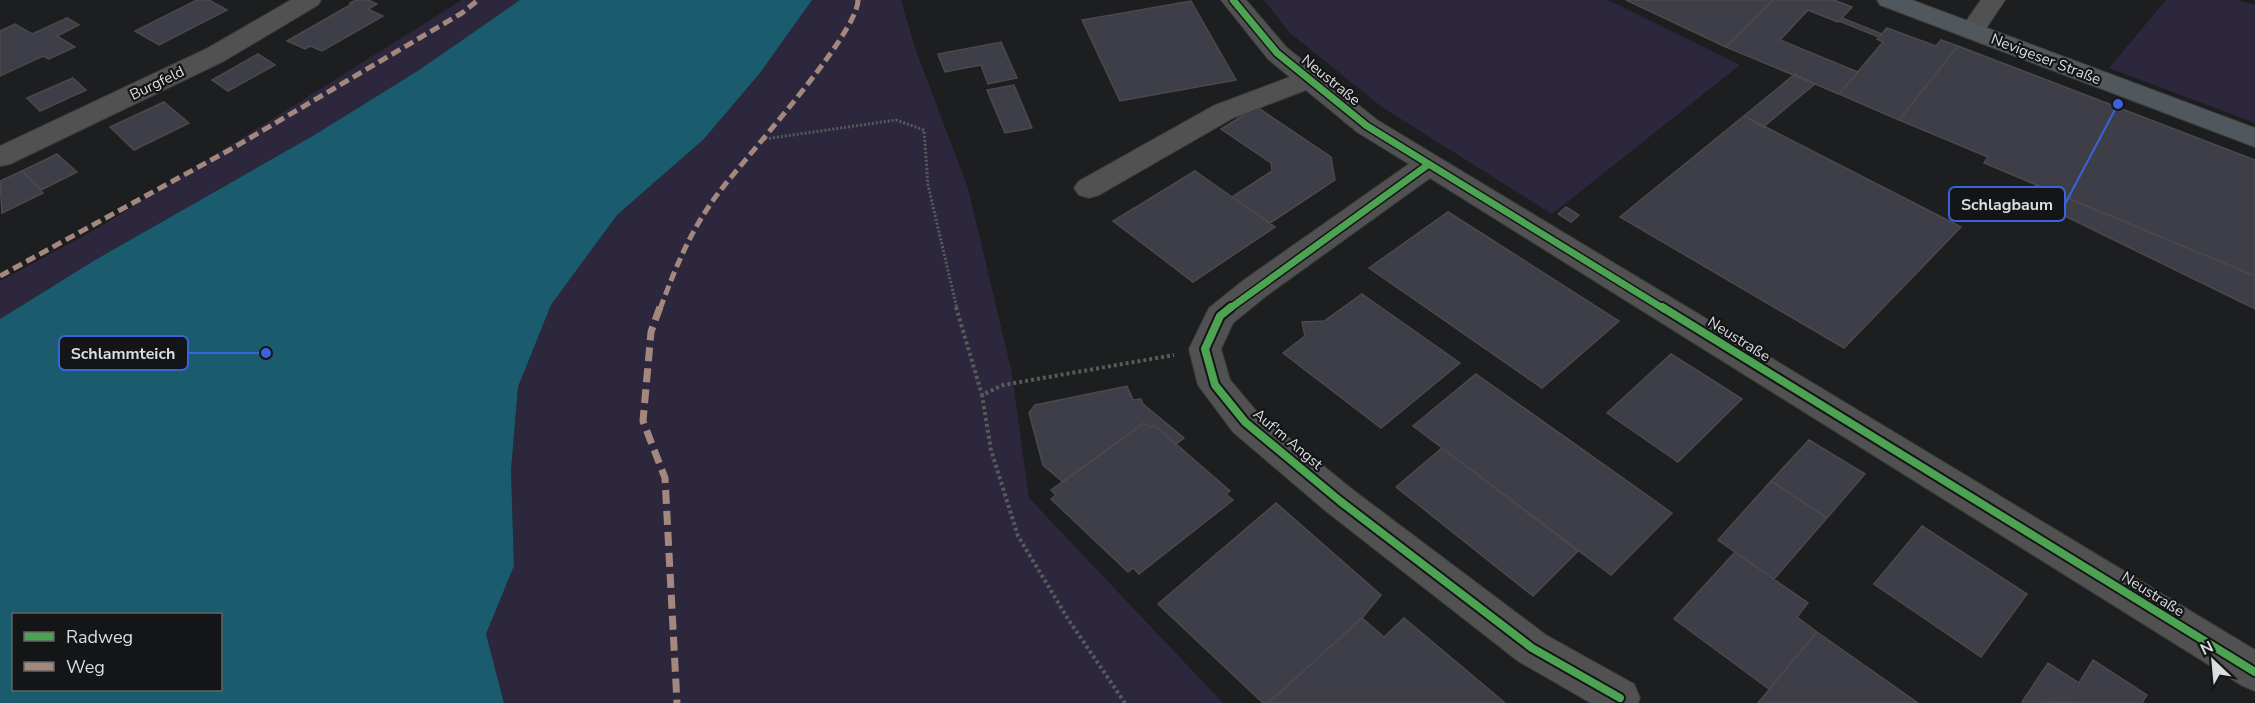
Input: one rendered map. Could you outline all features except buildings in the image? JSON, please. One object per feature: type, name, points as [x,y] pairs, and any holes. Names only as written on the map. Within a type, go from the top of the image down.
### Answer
[{"type":"main road","name":"Nevigeser Straße","points":[[1889,0],[2255,138]]},
{"type":"street","name":"Burgfeld","points":[[0,157],[215,54],[309,0]]},
{"type":"street","name":"Neustraße","points":[[1233,0],[1270,47],[1307,80],[1367,126],[2255,672]]},
{"type":"street","name":"Nevigeser Straße","points":[[1972,31],[1993,0]]},
{"type":"street","points":[[1089,188],[1222,112],[1307,80]]},
{"type":"street","points":[[1204,349],[1220,316],[1255,288],[1429,164]]},
{"type":"street","name":"Auf'm Angst","points":[[1204,349],[1215,385],[1253,429],[1340,501],[1532,648],[1620,698]]},
{"type":"path","points":[[765,139],[896,120],[924,130],[930,196],[948,278],[982,395],[991,450],[1018,537],[1068,619],[1125,703]]},
{"type":"path","points":[[982,395],[1003,385],[1204,349]]},
{"type":"shaded area","points":[[462,0],[520,0],[419,70],[316,134],[95,260],[0,319],[0,281],[100,227]]},
{"type":"shaded area","points":[[812,0],[901,0],[915,48],[968,188],[1011,369],[1029,498],[1223,703],[504,703],[486,634],[514,566],[511,471],[518,387],[551,305],[617,215],[704,139],[760,73]]},
{"type":"shaded area","points":[[1264,0],[1608,0],[1740,65],[1552,214],[1382,107],[1290,33]]},
{"type":"shaded area","points":[[2166,0],[2237,0],[2255,5],[2255,123],[2109,68]]},
{"type":"water","points":[[520,0],[812,0],[760,73],[704,139],[617,215],[551,305],[518,387],[511,471],[514,566],[486,634],[504,703],[0,703],[0,319],[95,260],[316,134],[419,70]]},
{"type":"marked path","points":[[0,276],[233,148],[462,13],[478,0]]},
{"type":"marked path","points":[[677,703],[665,478],[643,421],[651,332],[682,250],[719,192],[765,139],[845,32],[858,6],[858,0]]},
{"type":"cycle path","points":[[1233,0],[1277,53],[1367,126],[2255,672]]},
{"type":"cycle path","points":[[1429,164],[1255,288],[1220,316],[1205,349],[1215,385],[1245,422],[1340,501],[1532,648],[1620,698]]},
{"type":"place","name":"Schlagbaum","points":[[2118,104]]},
{"type":"place","name":"Schlammteich","points":[[266,353]]}]
